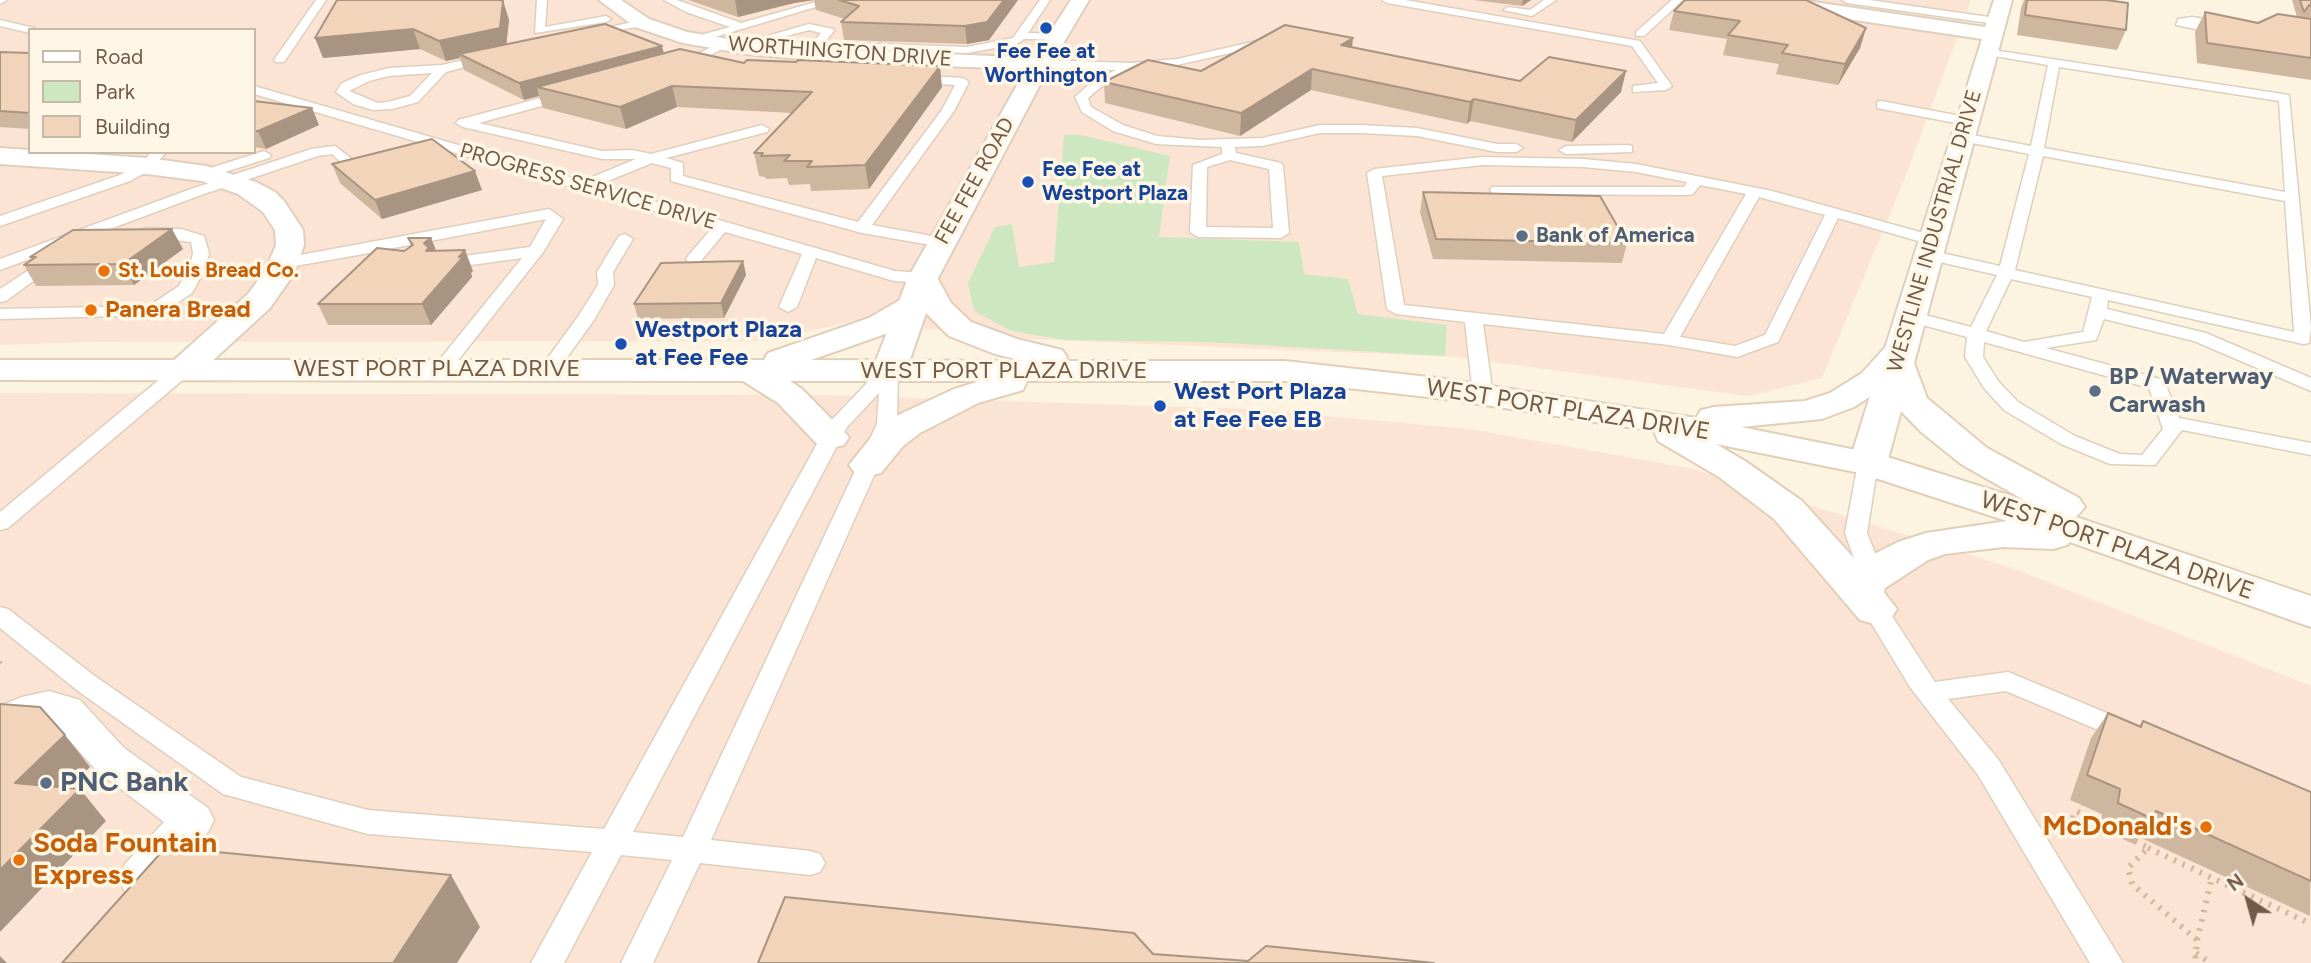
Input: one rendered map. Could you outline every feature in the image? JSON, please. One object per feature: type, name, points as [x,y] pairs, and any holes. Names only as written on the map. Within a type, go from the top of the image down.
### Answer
[{"type":"street","name":"WORTHINGTON DRIVE","points":[[608,0],[635,19],[698,39],[735,39],[812,49],[1040,64]]},
{"type":"street","name":"FEE FEE ROAD","points":[[889,371],[923,278],[1040,64],[1080,0]]},
{"type":"street","points":[[1761,0],[1991,36]]},
{"type":"street","name":"WESTLINE INDUSTRIAL DRIVE","points":[[1868,463],[2003,0]]},
{"type":"street","points":[[0,156],[153,159],[218,177],[265,198],[281,216],[289,230],[290,245],[284,263],[259,301],[185,369]]},
{"type":"street","points":[[923,278],[931,297],[949,320],[979,338],[1031,354],[1131,371]]},
{"type":"street","points":[[744,371],[880,325],[911,307]]},
{"type":"street","points":[[1646,419],[1809,411],[1842,400],[1874,380],[1899,356],[1912,402],[1974,456],[2156,558]]},
{"type":"street","name":"WEST PORT PLAZA DRIVE","points":[[0,370],[1285,372],[1483,395],[1646,419],[1868,463],[2117,544],[2311,612]]},
{"type":"street","points":[[744,371],[790,396],[831,437]]},
{"type":"street","points":[[868,465],[890,438],[931,411],[975,393],[1064,371]]},
{"type":"street","points":[[1646,419],[1732,469],[1788,510],[1874,593],[1891,562],[1940,542],[1970,536],[2039,535],[2117,544]]},
{"type":"street","points":[[0,725],[22,712],[49,706],[66,710],[110,759],[193,820],[111,912]]},
{"type":"lane","points":[[280,60],[321,0]]},
{"type":"lane","points":[[542,0],[538,31],[635,19]]},
{"type":"lane","points":[[669,0],[735,39],[808,27],[829,31],[812,49]]},
{"type":"lane","points":[[708,66],[680,63],[834,0]]},
{"type":"lane","points":[[812,49],[967,50],[1017,41],[1045,0]]},
{"type":"lane","points":[[1388,0],[1636,43],[1666,86],[1637,89]]},
{"type":"lane","points":[[1460,0],[1466,4],[1532,13],[1551,0]]},
{"type":"lane","points":[[1640,34],[1678,0]]},
{"type":"lane","points":[[1833,213],[1772,338],[1737,352],[1669,340],[1396,309],[1374,173],[1448,163],[1508,161],[1636,168],[1755,191],[1833,213],[2006,273],[2303,339],[2285,98],[2054,62],[1946,14],[1847,0]]},
{"type":"lane","points":[[1946,14],[1951,0]]},
{"type":"lane","points":[[558,41],[635,19]]},
{"type":"lane","points":[[2182,21],[2245,28],[2259,34],[2248,37],[2192,29],[2181,25],[2182,21]]},
{"type":"lane","points":[[0,23],[28,30]]},
{"type":"lane","points":[[1020,36],[1056,37]]},
{"type":"lane","points":[[1040,64],[1130,67],[1177,62],[1255,43],[1288,39]]},
{"type":"lane","points":[[442,69],[414,99],[388,106],[377,107],[356,101],[342,92],[346,86],[389,72],[442,69],[506,53]]},
{"type":"lane","points":[[1910,316],[1976,334],[2157,384],[2173,429],[2148,461],[2117,460],[2068,440],[2011,406],[1991,384],[1974,357],[1976,334],[2006,273],[2037,151],[2054,62]]},
{"type":"lane","points":[[1130,67],[1097,84],[1082,97],[1086,109],[1118,128],[1156,140],[1229,150],[1276,166],[1281,233],[1199,232],[1200,166],[1229,150],[1320,129],[1417,132],[1497,148],[1627,149]]},
{"type":"lane","points":[[862,228],[948,111],[963,82],[897,78]]},
{"type":"lane","points":[[581,90],[463,123],[602,155],[632,154],[651,158],[678,166],[676,178],[862,228],[942,242]]},
{"type":"lane","name":"PROGRESS SERVICE DRIVE","points":[[256,93],[894,276],[923,278]]},
{"type":"lane","points":[[1881,105],[2037,151],[2292,198]]},
{"type":"lane","points":[[584,186],[651,158],[762,129]]},
{"type":"lane","points":[[0,265],[89,232],[318,137]]},
{"type":"lane","points":[[218,177],[326,150],[335,150],[357,170]]},
{"type":"lane","points":[[0,222],[125,178],[153,159]]},
{"type":"lane","points":[[1497,190],[1688,191],[1697,180]]},
{"type":"lane","points":[[1669,340],[1755,191]]},
{"type":"lane","points":[[0,206],[33,210]]},
{"type":"lane","points":[[284,263],[549,215],[555,219],[536,251],[441,369]]},
{"type":"lane","points":[[694,260],[722,226]]},
{"type":"lane","points":[[0,314],[153,311],[186,289],[198,268],[201,253],[198,239],[169,233],[89,232]]},
{"type":"lane","points":[[0,297],[71,247],[92,240],[169,233]]},
{"type":"lane","points":[[548,370],[585,320],[606,285],[605,272],[625,239]]},
{"type":"lane","points":[[373,247],[376,255],[387,262],[411,264]]},
{"type":"lane","points":[[442,264],[536,251]]},
{"type":"lane","points":[[788,307],[811,252]]},
{"type":"lane","points":[[2022,347],[2090,336],[2101,294]]},
{"type":"lane","points":[[2098,312],[2200,337],[2311,385]]},
{"type":"lane","points":[[1473,317],[1483,395]]},
{"type":"lane","points":[[0,523],[185,369]]},
{"type":"lane","points":[[547,963],[610,841],[838,424],[889,371]]},
{"type":"lane","points":[[637,963],[691,852],[887,424],[889,371]]},
{"type":"lane","points":[[2170,422],[2311,449]]},
{"type":"lane","points":[[1868,463],[1856,533],[1874,593],[1929,692],[1988,767],[2107,963]]},
{"type":"lane","points":[[0,615],[87,684],[233,786],[368,822],[610,841],[810,863]]},
{"type":"lane","points":[[1929,692],[2008,681],[2158,746]]},
{"type":"path","points":[[0,662],[5,667]]},
{"type":"path","points":[[2069,827],[2076,811],[2101,823]]},
{"type":"path","points":[[2135,841],[2311,924]]},
{"type":"path","points":[[2148,848],[2128,869],[2132,884],[2196,940]]},
{"type":"path","points":[[2196,963],[2196,940],[2212,877]]},
{"type":"path","points":[[2196,952],[2211,963]]},
{"type":"shaded area","points":[[0,0],[1971,0],[1902,185],[1822,378],[1748,396],[1456,357],[1030,339],[852,321],[770,341],[94,342],[0,345]]},
{"type":"shaded area","points":[[0,393],[823,395],[1249,409],[1469,429],[1694,469],[2012,568],[2311,686],[2311,963],[0,963]]},
{"type":"green space","points":[[1064,135],[1081,135],[1170,156],[1159,237],[1299,242],[1304,274],[1348,279],[1358,314],[1447,325],[1445,356],[1207,342],[1065,340],[1011,331],[974,311],[968,283],[995,227],[1012,224],[1019,267],[1054,262]]},
{"type":"building","points":[[337,0],[503,1],[500,28],[439,41],[413,29],[315,38]]},
{"type":"building","points":[[839,0],[1004,0],[987,22],[965,26],[841,22],[859,6]]},
{"type":"building","points":[[1685,0],[1806,0],[1866,28],[1845,64],[1782,53],[1788,45],[1728,35],[1740,21],[1674,11]]},
{"type":"building","points":[[2027,0],[2106,0],[2128,3],[2126,30],[2025,15]]},
{"type":"building","points":[[2300,0],[2311,0],[2311,6],[2304,12]]},
{"type":"building","points":[[2205,12],[2258,23],[2278,14],[2311,19],[2311,58],[2207,43]]},
{"type":"building","points":[[605,24],[662,46],[519,83],[459,54]]},
{"type":"building","points":[[1285,25],[1353,38],[1341,45],[1520,81],[1549,57],[1626,71],[1576,120],[1474,99],[1470,102],[1312,69],[1241,113],[1104,82],[1148,60],[1201,71]]},
{"type":"building","points":[[680,49],[744,63],[747,60],[798,60],[940,66],[865,165],[807,167],[812,161],[784,161],[790,155],[761,156],[763,153],[754,153],[812,92],[672,86],[620,107],[537,87]]},
{"type":"building","points":[[0,52],[28,53],[28,113],[0,111]]},
{"type":"building","points":[[256,101],[312,108],[258,131]]},
{"type":"building","points":[[432,139],[475,171],[375,200],[332,164]]},
{"type":"building","points":[[1423,192],[1600,196],[1627,243],[1436,239]]},
{"type":"building","points":[[172,229],[123,264],[24,265],[36,257],[30,257],[73,230]]},
{"type":"building","points":[[408,238],[431,238],[424,243],[429,248],[426,251],[465,250],[459,257],[464,256],[422,304],[318,304],[377,248],[404,251],[413,245]]},
{"type":"building","points":[[743,261],[721,303],[634,304],[661,263]]},
{"type":"building","points":[[0,704],[40,707],[65,735],[15,783],[80,789],[0,870]]},
{"type":"building","points":[[2108,713],[2141,727],[2143,721],[2311,792],[2311,881],[2156,811],[2153,819],[2118,803],[2120,789],[2087,775]]},
{"type":"building","points":[[166,847],[451,875],[393,963],[62,963]]},
{"type":"building","points":[[785,897],[1134,933],[1153,954],[1248,961],[1266,946],[1434,963],[758,963]]},
{"type":"place","name":"Fee Fee at Worthington","points":[[1046,28]]},
{"type":"place","name":"Fee Fee at Westport Plaza","points":[[1028,182]]},
{"type":"place","name":"Bank of America","points":[[1522,236]]},
{"type":"place","name":"St. Louis Bread Co.","points":[[104,271]]},
{"type":"place","name":"Panera Bread","points":[[91,310]]},
{"type":"place","name":"Westport Plaza at Fee Fee","points":[[621,344]]},
{"type":"place","name":"BP / Waterway Carwash","points":[[2095,391]]},
{"type":"place","name":"West Port Plaza at Fee Fee EB","points":[[1160,406]]},
{"type":"place","name":"PNC Bank","points":[[46,783]]},
{"type":"place","name":"McDonald's","points":[[2206,827]]},
{"type":"place","name":"Soda Fountain Express","points":[[19,860]]}]
